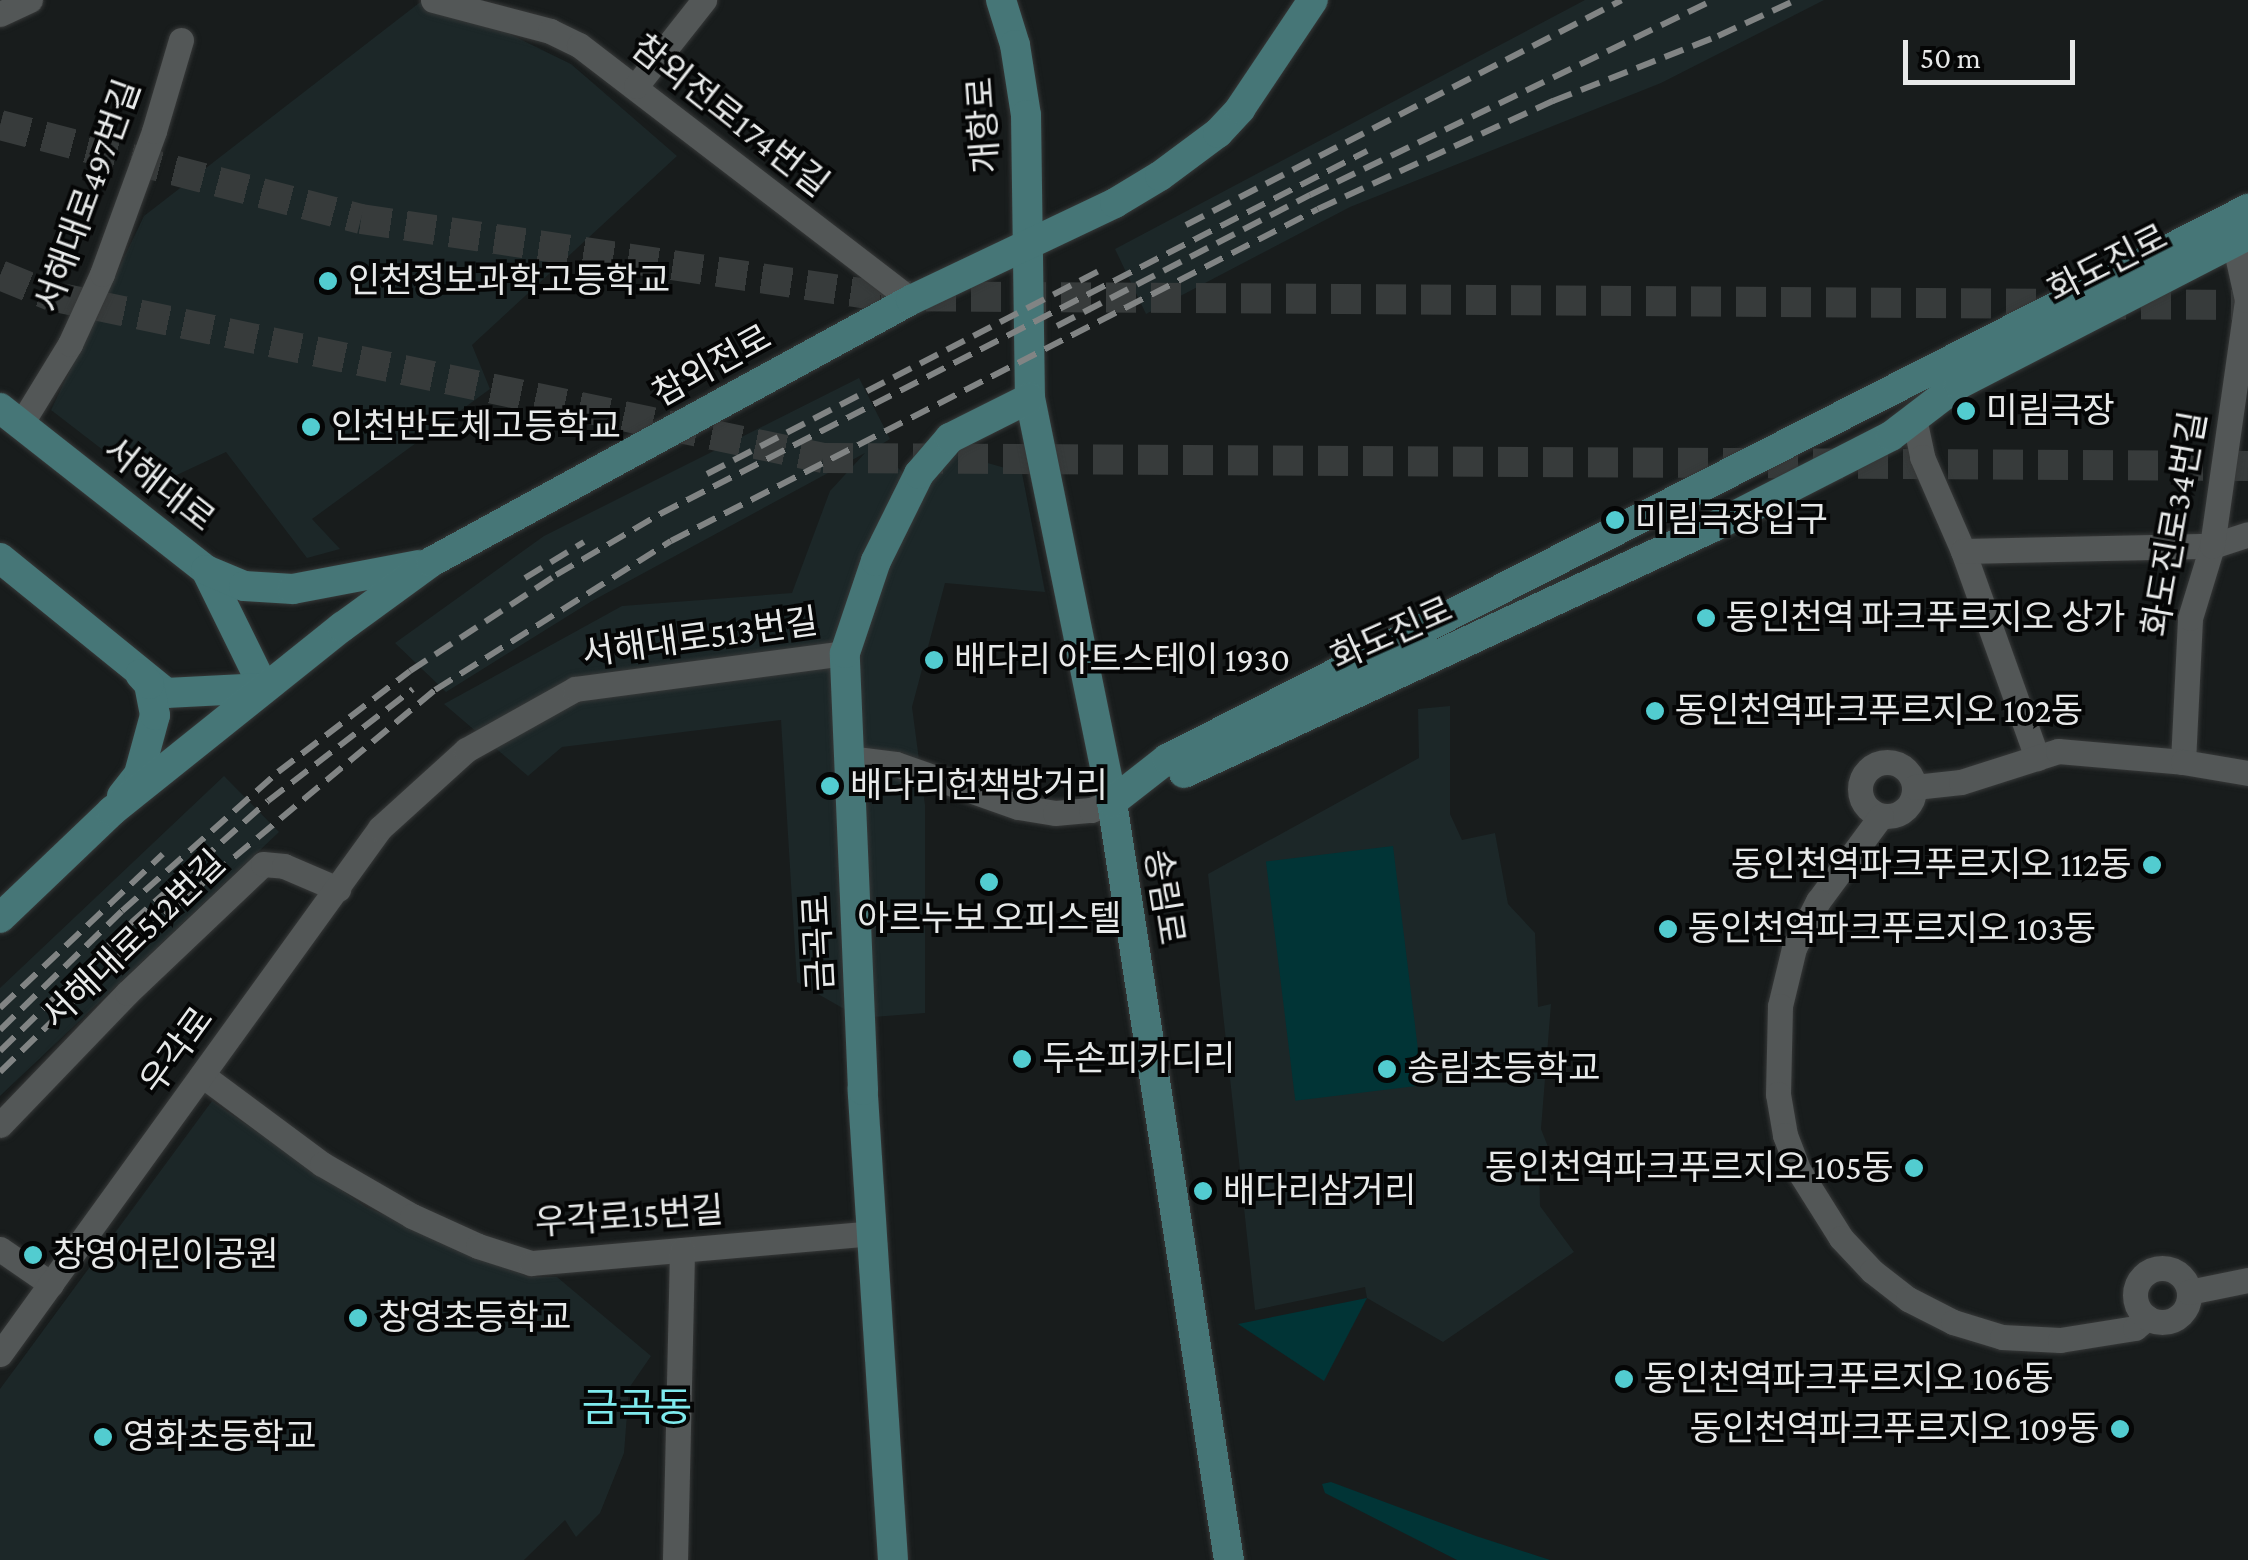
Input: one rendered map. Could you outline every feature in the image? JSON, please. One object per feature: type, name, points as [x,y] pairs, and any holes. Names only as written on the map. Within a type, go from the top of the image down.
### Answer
[{"type":"main road","name":"개항로","points":[[1001,0],[1015,45],[1026,115],[1026,246]]},
{"type":"main road","name":"참외전로","points":[[0,918],[112,811],[176,764],[264,688],[431,562],[912,300],[1115,203],[1218,133],[1240,109],[1313,0]]},
{"type":"main road","name":"화도진로","points":[[1112,802],[1170,780],[1429,655],[1503,628],[1731,518],[1890,436],[1959,384],[2240,226]]},
{"type":"main road","name":"화도진로","points":[[1112,802],[1166,759],[2240,226]]},
{"type":"main road","name":"송림로","points":[[1026,246],[1030,398],[1112,802],[1229,1560]]},
{"type":"main road","name":"금곡로","points":[[892,1560],[845,654],[876,561],[919,474],[950,438],[1030,398]]},
{"type":"main road","name":"서해대로","points":[[10,416],[206,570],[264,688]]},
{"type":"main road","points":[[0,558],[115,648],[166,694],[264,688]]},
{"type":"main road","points":[[206,570],[244,586],[293,589],[431,562]]},
{"type":"main road","points":[[112,811],[138,774],[155,715],[150,684],[115,648]]},
{"type":"street","points":[[0,14],[30,0]]},
{"type":"street","name":"참외전로174번길","points":[[434,0],[550,31],[579,45],[912,300]]},
{"type":"street","points":[[636,86],[704,0]]},
{"type":"street","name":"서해대로497번길","points":[[10,416],[70,344],[102,274],[148,150],[181,40]]},
{"type":"street","name":"화도진로34번길","points":[[2184,762],[2190,618],[2212,546],[2248,300],[2240,226]]},
{"type":"street","points":[[1914,418],[1922,457],[1963,551],[2036,758]]},
{"type":"street","points":[[1963,551],[2212,546],[2248,534]]},
{"type":"street","name":"서해대로513번길","points":[[416,794],[466,750],[575,689],[845,654]]},
{"type":"street","points":[[1915,787],[1961,782],[2058,751],[2248,772]]},
{"type":"street","points":[[848,758],[910,768],[1018,807],[1055,813],[1091,810],[1112,802]]},
{"type":"street","points":[[1881,816],[1866,807],[1860,791],[1861,781],[1872,766],[1899,764],[1915,787]]},
{"type":"street","points":[[1915,787],[1905,810],[1881,816],[1818,901],[1794,948],[1780,1006],[1777,1052],[1785,1135],[1799,1171],[1840,1238],[1872,1272],[1908,1298],[1953,1322],[2002,1336],[2060,1340],[2134,1328],[2147,1318],[2172,1320],[2185,1309],[2189,1292],[2174,1270],[2146,1272],[2134,1297],[2147,1318]]},
{"type":"street","name":"우각로","points":[[0,1354],[380,828],[416,794]]},
{"type":"street","name":"서해대로512번길","points":[[0,1125],[127,993],[262,864],[284,866],[338,889]]},
{"type":"street","name":"우각로15번길","points":[[202,1076],[322,1164],[412,1216],[478,1246],[531,1262],[872,1232]]},
{"type":"street","points":[[0,1249],[51,1284]]},
{"type":"street","points":[[675,1560],[682,1250]]},
{"type":"street","points":[[2189,1292],[2248,1280]]},
{"type":"shaded area","name":"인천정보과학고등학교","points":[[423,0],[440,0],[571,64],[677,156],[472,345],[490,389],[312,519],[340,549],[307,558],[226,452],[151,487],[51,410],[144,216]]},
{"type":"shaded area","points":[[1585,0],[1824,0],[1661,83],[1350,207],[1146,314],[1115,249]]},
{"type":"shaded area","points":[[859,378],[890,439],[877,447],[910,480],[936,448],[1022,473],[1045,592],[945,583],[912,707],[925,805],[925,1013],[860,1018],[797,982],[781,720],[562,747],[528,776],[444,704],[622,606],[792,593],[830,491],[865,453],[592,601],[446,692],[395,643],[544,536]]},
{"type":"shaded area","name":"송림초등학교","points":[[1450,706],[1450,814],[1462,840],[1495,833],[1508,904],[1535,933],[1538,1007],[1551,1004],[1541,1129],[1550,1152],[1539,1162],[1540,1206],[1574,1252],[1443,1342],[1367,1298],[1365,1287],[1255,1310],[1208,874],[1419,758],[1418,709]]},
{"type":"shaded area","points":[[224,776],[279,832],[0,1096],[0,988]]},
{"type":"shaded area","points":[[1393,846],[1422,1085],[1295,1101],[1266,862]]},
{"type":"shaded area","name":"창영초등학교","points":[[212,1101],[366,1207],[528,1277],[557,1277],[651,1356],[629,1388],[624,1453],[600,1513],[576,1537],[565,1520],[524,1560],[0,1560],[0,1389]]},
{"type":"shaded area","points":[[1367,1298],[1324,1381],[1238,1324]]},
{"type":"shaded area","points":[[1331,1482],[1550,1560],[1457,1560],[1325,1493],[1322,1484]]},
{"type":"tunnel","points":[[0,125],[361,219],[881,296],[2248,305]]},
{"type":"tunnel","points":[[0,275],[51,296],[823,458],[2248,466]]},
{"type":"railway","points":[[1186,225],[1621,0]]},
{"type":"railway","points":[[1057,326],[1310,195],[1714,0]]},
{"type":"railway","points":[[0,1072],[142,934],[435,690],[671,541],[1318,209],[1553,101],[1718,36],[1796,0]]},
{"type":"railway","points":[[0,1030],[122,911],[278,772],[410,671],[556,575],[660,514],[1367,151]]},
{"type":"railway","points":[[707,474],[1098,271]]},
{"type":"railway","points":[[525,578],[584,542]]},
{"type":"railway","points":[[0,1051],[132,922],[268,801],[413,689]]},
{"type":"railway","points":[[0,1008],[163,854]]},
{"type":"place","name":"인천정보과학고등학교","points":[[328,281]]},
{"type":"place","name":"미림극장","points":[[1966,411]]},
{"type":"place","name":"인천반도체고등학교","points":[[311,427]]},
{"type":"place","name":"미림극장입구","points":[[1615,520]]},
{"type":"place","name":"동인천역 파크푸르지오 상가","points":[[1706,618]]},
{"type":"place","name":"배다리 아트스테이 1930","points":[[934,660]]},
{"type":"place","name":"동인천역파크푸르지오 102동","points":[[1655,711]]},
{"type":"place","name":"배다리헌책방거리","points":[[830,786]]},
{"type":"place","name":"동인천역파크푸르지오 112동","points":[[2152,865]]},
{"type":"place","name":"아르누보 오피스텔","points":[[989,882]]},
{"type":"place","name":"동인천역파크푸르지오 103동","points":[[1668,929]]},
{"type":"place","name":"두손피카디리","points":[[1022,1059]]},
{"type":"place","name":"송림초등학교","points":[[1387,1069]]},
{"type":"place","name":"동인천역파크푸르지오 105동","points":[[1914,1168]]},
{"type":"place","name":"배다리삼거리","points":[[1203,1191]]},
{"type":"place","name":"창영어린이공원","points":[[33,1255]]},
{"type":"place","name":"창영초등학교","points":[[358,1318]]},
{"type":"place","name":"동인천역파크푸르지오 106동","points":[[1624,1379]]},
{"type":"place","name":"동인천역파크푸르지오 109동","points":[[2120,1429]]},
{"type":"place","name":"영화초등학교","points":[[103,1437]]},
{"type":"district","name":"금곡동","points":[[637,1408]]}]
